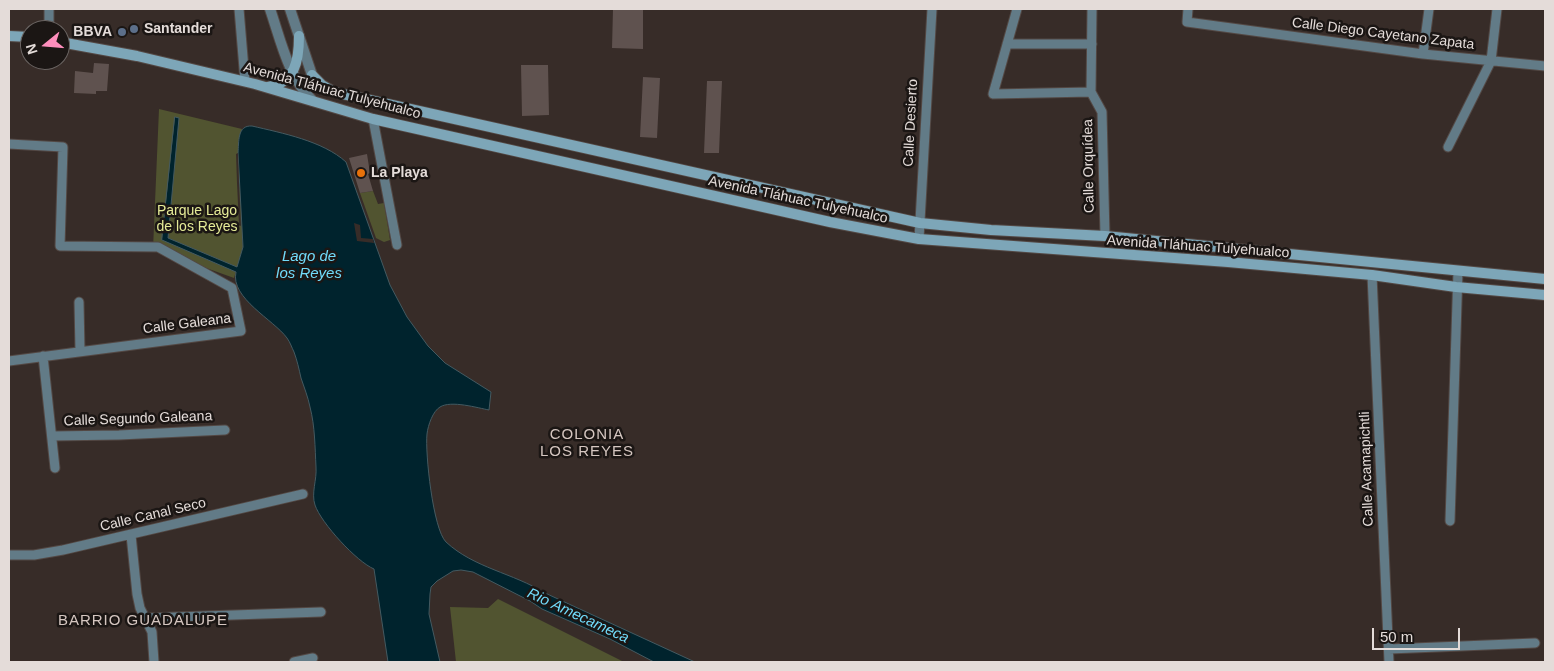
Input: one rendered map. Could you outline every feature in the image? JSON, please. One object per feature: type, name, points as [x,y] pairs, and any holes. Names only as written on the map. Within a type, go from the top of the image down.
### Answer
[{"type":"main road","points":[[266,87],[278,85],[286,80],[292,72],[299,51],[299,36]]},
{"type":"main road","name":"Avenida Tláhuac Tulyehualco","points":[[70,44],[137,56],[266,87],[373,119],[830,222],[919,239],[1043,250],[1228,262],[1372,275],[1456,287],[1545,295]]},
{"type":"main road","name":"Avenida Tláhuac Tulyehualco","points":[[312,75],[322,85],[334,92],[920,223],[1105,236],[1545,279]]},
{"type":"main road","points":[[742,202],[744,184]]},
{"type":"main road","points":[[830,222],[834,204]]},
{"type":"main road","points":[[971,244],[972,228]]},
{"type":"main road","points":[[1043,250],[1044,233]]},
{"type":"main road","points":[[1228,262],[1229,248]]},
{"type":"street","points":[[239,9],[245,82]]},
{"type":"street","points":[[270,9],[292,72],[303,91],[313,101]]},
{"type":"street","points":[[290,9],[312,75]]},
{"type":"street","name":"Calle Desierto","points":[[919,239],[932,9]]},
{"type":"street","points":[[1017,9],[993,94],[1091,92]]},
{"type":"street","name":"Calle Orquídea","points":[[1092,9],[1091,92],[1102,112],[1105,236]]},
{"type":"street","name":"Calle Diego Cayetano Zapata","points":[[1188,9],[1187,22],[1423,54],[1545,66]]},
{"type":"street","points":[[1423,54],[1429,9]]},
{"type":"street","points":[[1448,147],[1491,61],[1497,9]]},
{"type":"street","points":[[1007,44],[1092,44]]},
{"type":"street","points":[[373,119],[397,245]]},
{"type":"street","name":"Calle Galeana","points":[[9,144],[62,147],[60,246],[158,247],[232,288],[241,331],[9,361]]},
{"type":"street","points":[[1450,521],[1458,271]]},
{"type":"street","name":"Calle Acamapichtli","points":[[1372,275],[1389,662]]},
{"type":"street","points":[[79,302],[80,351]]},
{"type":"street","points":[[43,356],[55,468]]},
{"type":"street","name":"Calle Segundo Galeana","points":[[52,436],[225,430]]},
{"type":"street","name":"Calle Canal Seco","points":[[9,555],[34,555],[132,535],[303,494]]},
{"type":"street","points":[[132,535],[137,594],[140,608],[152,632],[154,662]]},
{"type":"street","points":[[146,618],[321,612]]},
{"type":"street","points":[[1388,649],[1535,643]]},
{"type":"street","points":[[294,662],[313,658]]},
{"type":"green space","name":"Parque Lago de los Reyes","points":[[159,109],[242,129],[238,153],[243,247],[234,278],[153,249]]},
{"type":"green space","points":[[373,191],[378,204],[384,203],[390,240],[384,242],[376,238],[360,193]]},
{"type":"green space","points":[[498,599],[624,662],[456,662],[450,607],[488,608]]},
{"type":"water","name":"Lago de los Reyes","points":[[175,117],[179,118],[168,238],[237,267],[243,247],[238,153],[239,139],[244,128],[252,126],[314,143],[326,148],[346,162],[390,285],[407,317],[428,346],[445,363],[491,392],[489,410],[464,405],[445,405],[435,412],[428,427],[427,444],[431,490],[437,522],[446,542],[457,551],[481,564],[520,580],[695,662],[654,662],[610,639],[542,609],[473,572],[461,570],[453,571],[431,587],[429,614],[440,662],[388,662],[374,569],[358,559],[340,541],[324,522],[315,505],[316,467],[313,422],[296,358],[289,341],[281,331],[246,300],[236,282],[236,272],[162,240]]},
{"type":"pier","points":[[238,153],[241,226],[239,225],[237,183],[236,154]]},
{"type":"pier","points":[[354,223],[360,225],[361,238],[373,239],[374,243],[357,241]]},
{"type":"building","points":[[613,9],[643,9],[643,49],[612,48]]},
{"type":"building","points":[[94,63],[109,64],[107,91],[96,91],[96,94],[74,93],[75,71],[93,73]]},
{"type":"building","points":[[521,65],[548,65],[549,115],[522,116]]},
{"type":"building","points":[[643,77],[660,78],[657,138],[640,137]]},
{"type":"building","points":[[707,81],[722,81],[719,153],[704,153]]},
{"type":"building","name":"La Playa","points":[[367,154],[370,173],[368,174],[373,191],[360,193],[349,158]]},
{"type":"place","name":"Santander","points":[[134,29]]},
{"type":"place","name":"BBVA","points":[[122,32]]},
{"type":"place","name":"La Playa","points":[[361,173]]},
{"type":"district","name":"COLONIA LOS REYES","points":[[587,444]]},
{"type":"district","name":"BARRIO GUADALUPE","points":[[143,621]]},
{"type":"water label","name":"Rio Amecameca","points":[[578,616]]}]
